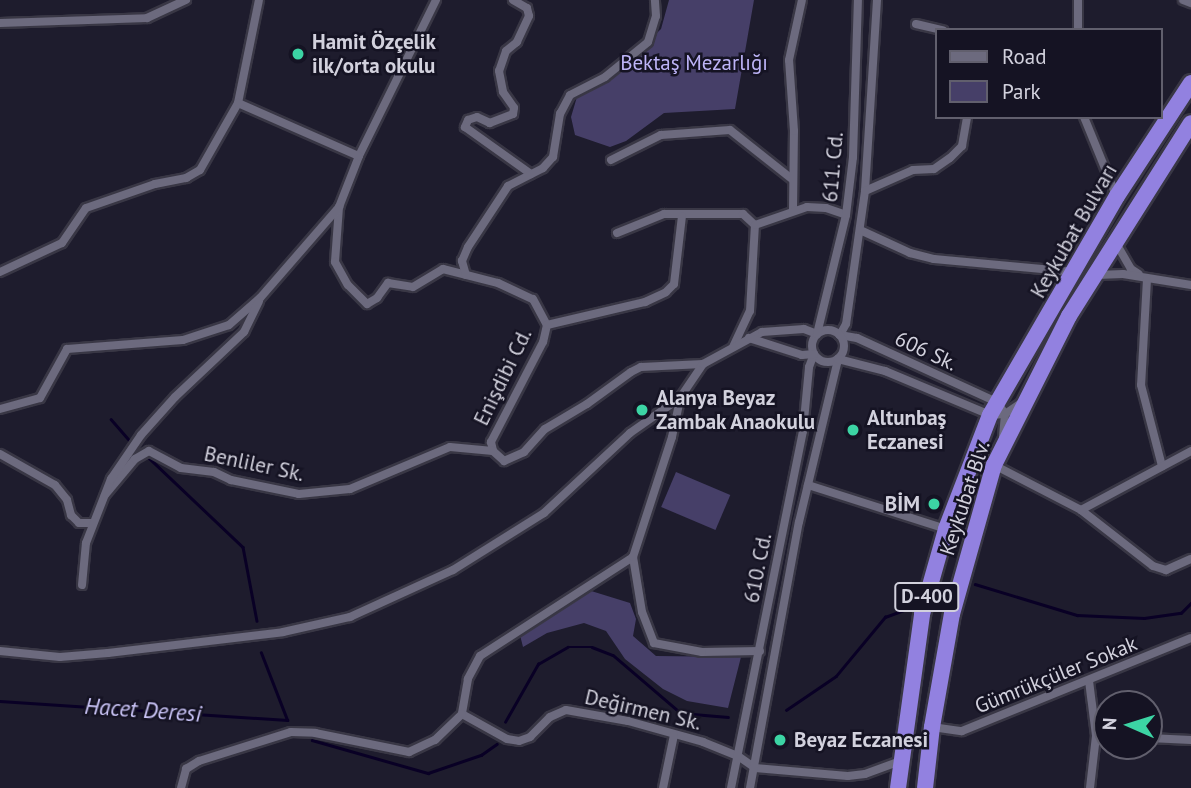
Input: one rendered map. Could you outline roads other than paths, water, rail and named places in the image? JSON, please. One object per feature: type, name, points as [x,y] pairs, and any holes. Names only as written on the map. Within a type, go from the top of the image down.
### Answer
[{"type":"highway","name":"Keykubat Bulvarı","points":[[997,410],[1117,196],[1191,83]]},
{"type":"highway","name":"Keykubat Bulvarı","points":[[1031,391],[1069,316],[1191,122]]},
{"type":"highway","name":"Keykubat Blv.","points":[[925,788],[932,727],[952,614],[994,465],[1031,391]]},
{"type":"highway","name":"Keykubat Blv.","points":[[898,788],[922,614],[946,530],[997,410]]},
{"type":"street","points":[[0,23],[147,18],[186,0]]},
{"type":"street","points":[[0,272],[62,243],[86,208],[155,184],[193,175],[205,163],[238,103],[259,0]]},
{"type":"street","points":[[0,409],[40,398],[67,349],[183,340],[229,325],[260,298],[339,207],[359,156],[436,0]]},
{"type":"street","points":[[513,0],[527,8],[529,16],[517,42],[506,51],[499,71],[503,92],[514,108],[513,114],[490,122],[477,117],[468,120],[465,127],[531,174]]},
{"type":"street","points":[[466,275],[462,261],[468,247],[508,187],[543,169],[552,157],[556,148],[557,126],[569,95],[606,77],[648,42],[656,16],[655,0]]},
{"type":"street","points":[[793,211],[794,131],[789,60],[802,0]]},
{"type":"street","name":"611. Cd.","points":[[817,334],[846,215],[853,157],[859,0]]},
{"type":"street","name":"611. Cd.","points":[[840,335],[846,324],[865,191],[877,0]]},
{"type":"street","points":[[1078,0],[1078,28]]},
{"type":"street","points":[[1183,0],[1191,4]]},
{"type":"street","points":[[916,24],[936,28]]},
{"type":"street","points":[[238,103],[359,156]]},
{"type":"street","points":[[865,191],[914,170],[934,169],[950,159],[962,146],[967,119]]},
{"type":"street","points":[[1085,119],[1117,196]]},
{"type":"street","points":[[611,160],[661,135],[730,130],[793,180]]},
{"type":"street","name":"Enişdibi Cd.","points":[[339,207],[335,262],[348,285],[367,304],[377,298],[388,283],[413,287],[443,269],[523,292],[533,299],[547,325],[543,342],[491,442],[493,451],[504,461],[524,452],[545,429],[641,367],[703,364]]},
{"type":"street","points":[[755,225],[793,211],[819,207],[846,215]]},
{"type":"street","points":[[617,233],[664,214],[743,214],[755,225]]},
{"type":"street","points":[[547,325],[645,302],[666,292],[674,284],[682,216]]},
{"type":"street","points":[[733,347],[750,311],[755,225]]},
{"type":"street","points":[[860,230],[910,253],[934,259],[1074,272]]},
{"type":"street","points":[[1116,243],[1130,269],[1147,279]]},
{"type":"street","points":[[1096,275],[1123,274],[1191,285]]},
{"type":"street","points":[[1147,279],[1141,385],[1162,466]]},
{"type":"street","points":[[82,585],[86,543],[111,479],[141,435],[175,397],[244,332],[260,298]]},
{"type":"street","points":[[0,651],[60,657],[108,653],[283,632],[350,617],[453,570],[544,513],[630,433],[680,398],[703,364],[749,338],[762,332],[804,329],[817,334],[831,330],[840,335],[844,350],[838,359],[828,362],[814,354],[802,355],[749,338]]},
{"type":"street","points":[[814,354],[812,344],[817,334]]},
{"type":"street","name":"606 Sk.","points":[[840,335],[857,338],[997,410]]},
{"type":"street","name":"610. Cd.","points":[[731,788],[803,431],[809,367],[814,354]]},
{"type":"street","name":"606 Sk.","points":[[838,359],[885,371],[997,410]]},
{"type":"street","name":"610. Cd.","points":[[750,788],[764,701],[808,485],[838,359]]},
{"type":"street","points":[[1002,447],[997,410],[1014,410],[1031,391]]},
{"type":"street","points":[[680,398],[672,436],[634,557],[642,612],[654,643],[702,652],[760,651]]},
{"type":"street","name":"Benliler Sk.","points":[[105,495],[135,459],[149,452],[181,468],[214,472],[231,480],[299,494],[350,489],[450,447],[493,451]]},
{"type":"street","points":[[1081,510],[1191,452]]},
{"type":"street","points":[[0,454],[55,485],[67,500],[71,515],[79,523],[93,523]]},
{"type":"street","points":[[994,465],[1081,510],[1153,566],[1166,570],[1191,559]]},
{"type":"street","points":[[808,485],[946,530]]},
{"type":"street","points":[[181,788],[186,769],[199,761],[291,732],[315,733],[409,752],[435,740],[462,714],[468,679],[480,656],[634,557]]},
{"type":"street","name":"Gümrükçüler Sokak","points":[[932,727],[962,731],[1191,638]]},
{"type":"street","points":[[1089,681],[1093,712]]},
{"type":"street","name":"Değirmen Sk.","points":[[462,714],[507,740],[519,741],[530,737],[551,717],[566,710],[628,721],[703,741],[738,756],[755,768]]},
{"type":"street","points":[[663,788],[674,735]]},
{"type":"street","points":[[1163,739],[1191,740]]},
{"type":"street","points":[[1090,788],[1093,760]]},
{"type":"street","points":[[755,768],[848,776],[865,774],[900,761]]},
{"type":"waterway","points":[[111,419],[130,441]]},
{"type":"waterway","points":[[147,456],[243,547],[257,621]]},
{"type":"waterway","name":"Hacet Deresi","points":[[975,584],[1077,615],[1144,618],[1181,613],[1191,603]]},
{"type":"waterway","name":"Hacet Deresi","points":[[786,710],[836,676],[885,617],[907,609]]},
{"type":"waterway","name":"Hacet Deresi","points":[[505,722],[538,664],[568,647],[592,647],[613,655],[681,713],[728,717]]},
{"type":"waterway","name":"Hacet Deresi","points":[[0,701],[287,720],[261,653]]},
{"type":"waterway","name":"Hacet Deresi","points":[[312,740],[428,773],[481,755],[497,744]]},
{"type":"place","name":"Hamit Özçelik ilk/orta okulu","points":[[298,54]]},
{"type":"place","name":"Alanya Beyaz Zambak Anaokulu","points":[[642,410]]},
{"type":"place","name":"Altunbaş Eczanesi","points":[[853,430]]},
{"type":"place","name":"BİM","points":[[934,504]]},
{"type":"place","name":"Beyaz Eczanesi","points":[[780,740]]},
{"type":"park label","name":"Bektaş Mezarlığı","points":[[694,63]]}]
